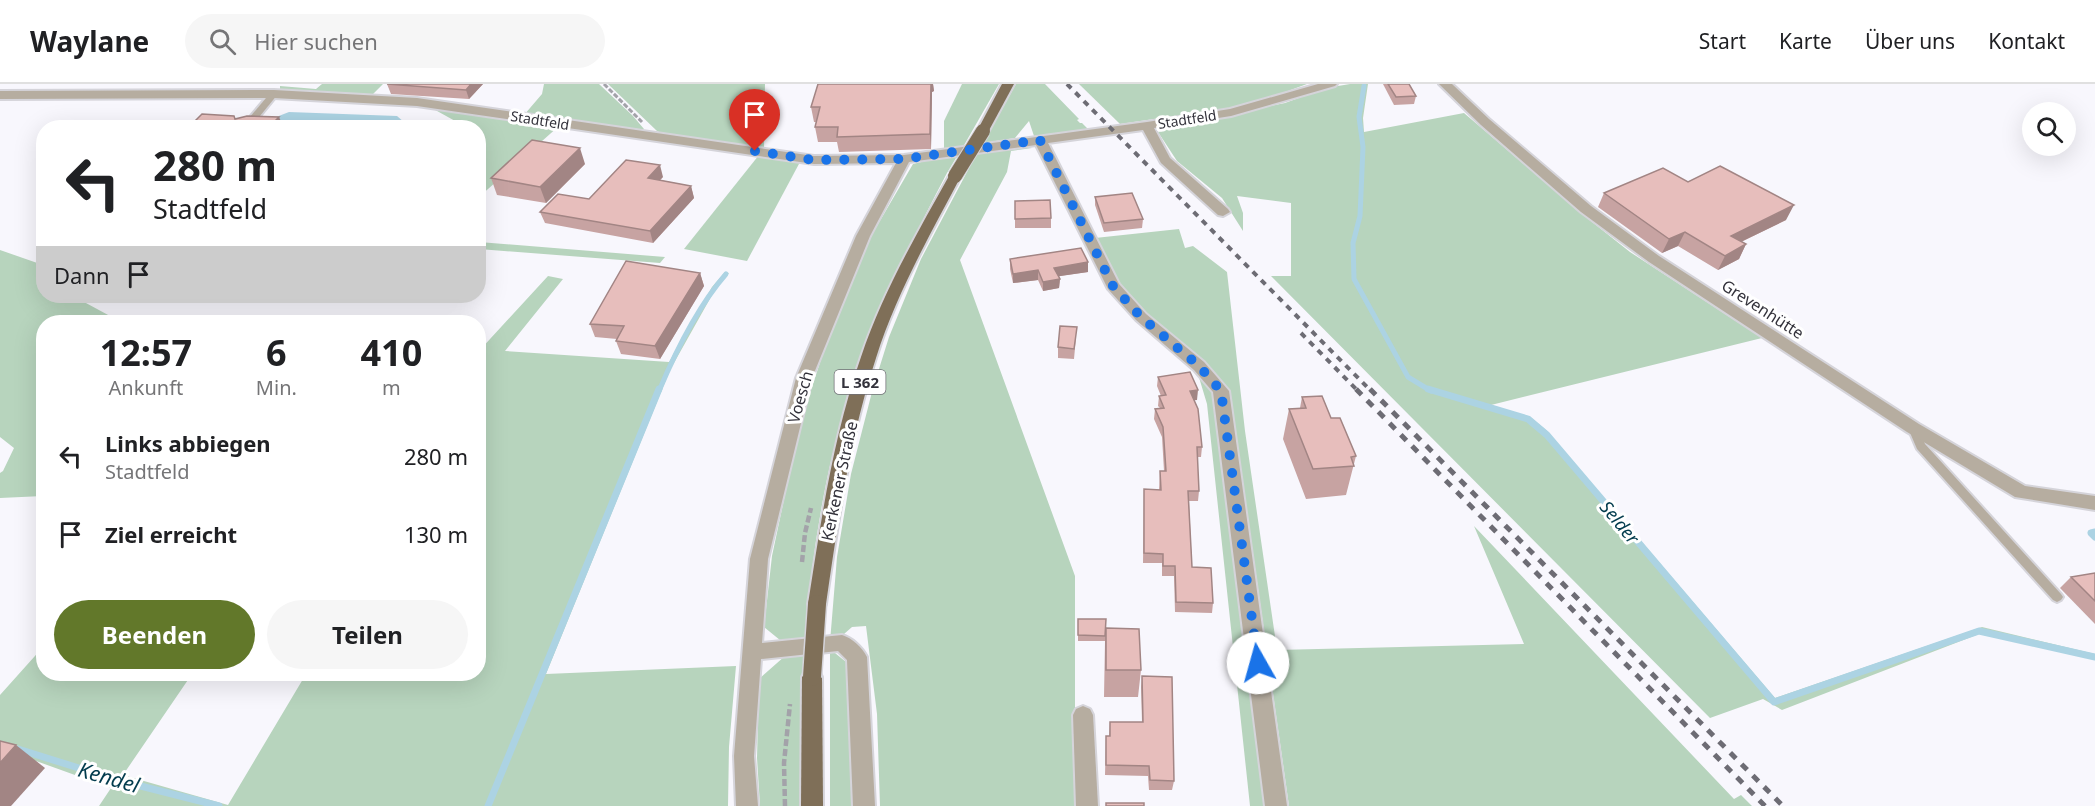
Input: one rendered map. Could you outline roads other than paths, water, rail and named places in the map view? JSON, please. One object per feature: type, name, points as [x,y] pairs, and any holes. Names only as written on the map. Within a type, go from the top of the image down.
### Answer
[{"type":"main road","name":"Kerkener Straße","points":[[812,806],[812,677],[817,604],[832,498],[860,382],[888,306],[920,240],[1008,84]]},
{"type":"street","name":"Stadtfeld","points":[[0,95],[274,94],[422,102],[652,138],[813,160],[904,159],[1147,126],[1231,112],[1331,84]]},
{"type":"street","name":"Grevenhütte","points":[[1443,84],[1586,209],[1645,253],[1913,428],[2020,492],[2095,503]]},
{"type":"street","points":[[1147,126],[1165,160],[1223,212]]},
{"type":"street","points":[[1040,140],[1113,286],[1141,317],[1199,366],[1221,391],[1276,806]]},
{"type":"street","name":"Voesch","points":[[747,806],[744,756],[759,559],[804,378],[863,236],[904,159]]},
{"type":"street","points":[[752,652],[842,644],[857,657],[864,806]]},
{"type":"street","points":[[1083,714],[1087,806]]},
{"type":"lane","points":[[252,120],[274,94]]},
{"type":"lane","points":[[1913,428],[1921,446],[2057,597]]},
{"type":"water","points":[[289,112],[397,116],[402,120],[272,120]]},
{"type":"waterway","name":"Selder","points":[[1364,86],[1359,117],[1363,147],[1360,216],[1353,243],[1354,279],[1408,377],[1431,391]]},
{"type":"waterway","points":[[659,391],[688,330],[706,300],[726,274]]},
{"type":"waterway","points":[[488,806],[659,389]]},
{"type":"waterway","name":"Selder","points":[[1428,389],[1528,419],[1547,435],[1774,702],[1979,631],[2095,657]]},
{"type":"waterway","name":"Selder","points":[[2095,532],[2091,533],[2095,537]]},
{"type":"waterway","name":"Kendel","points":[[18,749],[117,780],[219,806]]},
{"type":"railway","points":[[1067,84],[1371,391]]},
{"type":"railway","points":[[1301,333],[1358,391]]},
{"type":"railway","points":[[1356,389],[1765,806]]},
{"type":"railway","points":[[1370,389],[1783,806]]}]
